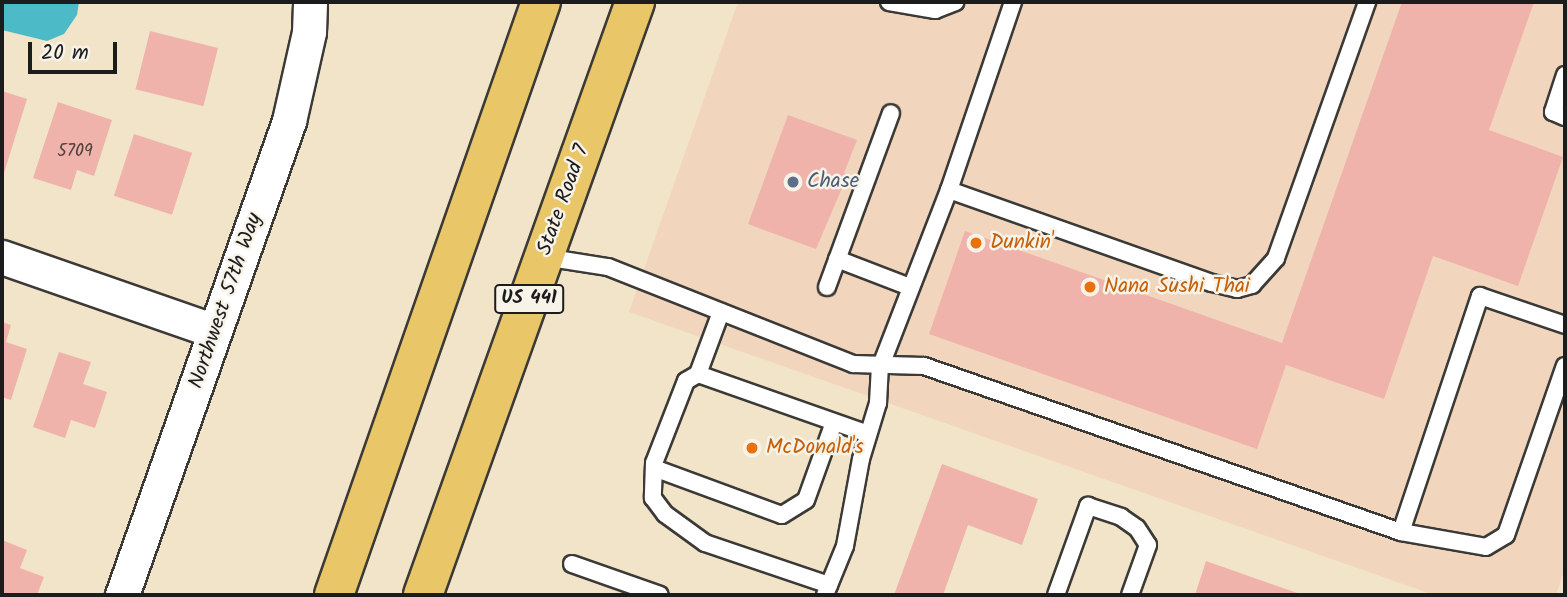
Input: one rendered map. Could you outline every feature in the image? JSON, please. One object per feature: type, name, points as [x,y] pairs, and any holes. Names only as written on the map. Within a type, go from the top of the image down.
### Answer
[{"type":"main road","points":[[334,595],[541,2]]},
{"type":"main road","name":"State Road 7","points":[[423,595],[635,2]]},
{"type":"street","name":"Northwest 57th Way","points":[[122,595],[289,121],[309,32],[310,2]]},
{"type":"street","points":[[2,257],[215,331]]},
{"type":"lane","points":[[889,2],[935,10],[956,2]]},
{"type":"lane","points":[[721,312],[698,374],[686,381],[654,468],[653,498],[665,514],[705,542],[827,590],[845,546],[868,434],[878,402],[880,368],[949,190],[1013,2]]},
{"type":"lane","points":[[949,190],[1212,283],[1237,289],[1252,285],[1276,258],[1367,2]]},
{"type":"lane","points":[[1565,75],[1553,112],[1565,117]]},
{"type":"lane","points":[[827,287],[891,113]]},
{"type":"lane","points":[[544,257],[608,267],[853,364],[880,368],[924,366],[1401,532],[1486,547],[1506,535],[1565,366]]},
{"type":"lane","points":[[837,259],[910,287]]},
{"type":"lane","points":[[1401,532],[1480,296],[1565,325]]},
{"type":"lane","points":[[698,374],[833,425],[868,434]]},
{"type":"lane","points":[[654,468],[782,515],[806,500],[833,425]]},
{"type":"lane","points":[[1056,595],[1088,506],[1121,517],[1137,528],[1148,545],[1130,595]]},
{"type":"lane","points":[[572,564],[660,595]]},
{"type":"shaded area","points":[[738,2],[1565,2],[1565,568],[1556,595],[1434,595],[629,312]]},
{"type":"water","points":[[2,2],[79,2],[77,15],[64,34],[47,41],[2,30]]},
{"type":"building","points":[[1402,2],[1534,2],[1489,130],[1563,157],[1518,286],[1433,256],[1384,399],[1286,365],[1257,449],[929,334],[965,231],[1282,343]]},
{"type":"building","points":[[150,31],[218,48],[203,106],[135,89]]},
{"type":"building","points":[[2,91],[27,99],[4,173],[2,172]]},
{"type":"building","points":[[58,102],[112,120],[94,176],[77,170],[71,190],[33,178]]},
{"type":"building","points":[[788,115],[857,140],[844,173],[848,174],[816,249],[748,224]]},
{"type":"building","points":[[134,134],[192,153],[172,215],[114,196]]},
{"type":"building","points":[[2,322],[11,325],[6,342],[27,349],[11,400],[2,397]]},
{"type":"building","points":[[59,352],[91,362],[83,384],[107,392],[95,428],[71,420],[65,438],[33,427]]},
{"type":"building","points":[[942,464],[1038,499],[1022,545],[968,525],[943,595],[894,595]]},
{"type":"building","points":[[2,540],[27,550],[20,568],[44,577],[37,595],[2,595]]},
{"type":"building","points":[[1206,561],[1303,595],[1195,595]]},
{"type":"place","name":"Chase","points":[[793,182]]},
{"type":"place","name":"Dunkin'","points":[[976,243]]},
{"type":"place","name":"Nana Sushi Thai","points":[[1090,287]]},
{"type":"place","name":"McDonald's","points":[[752,448]]}]
